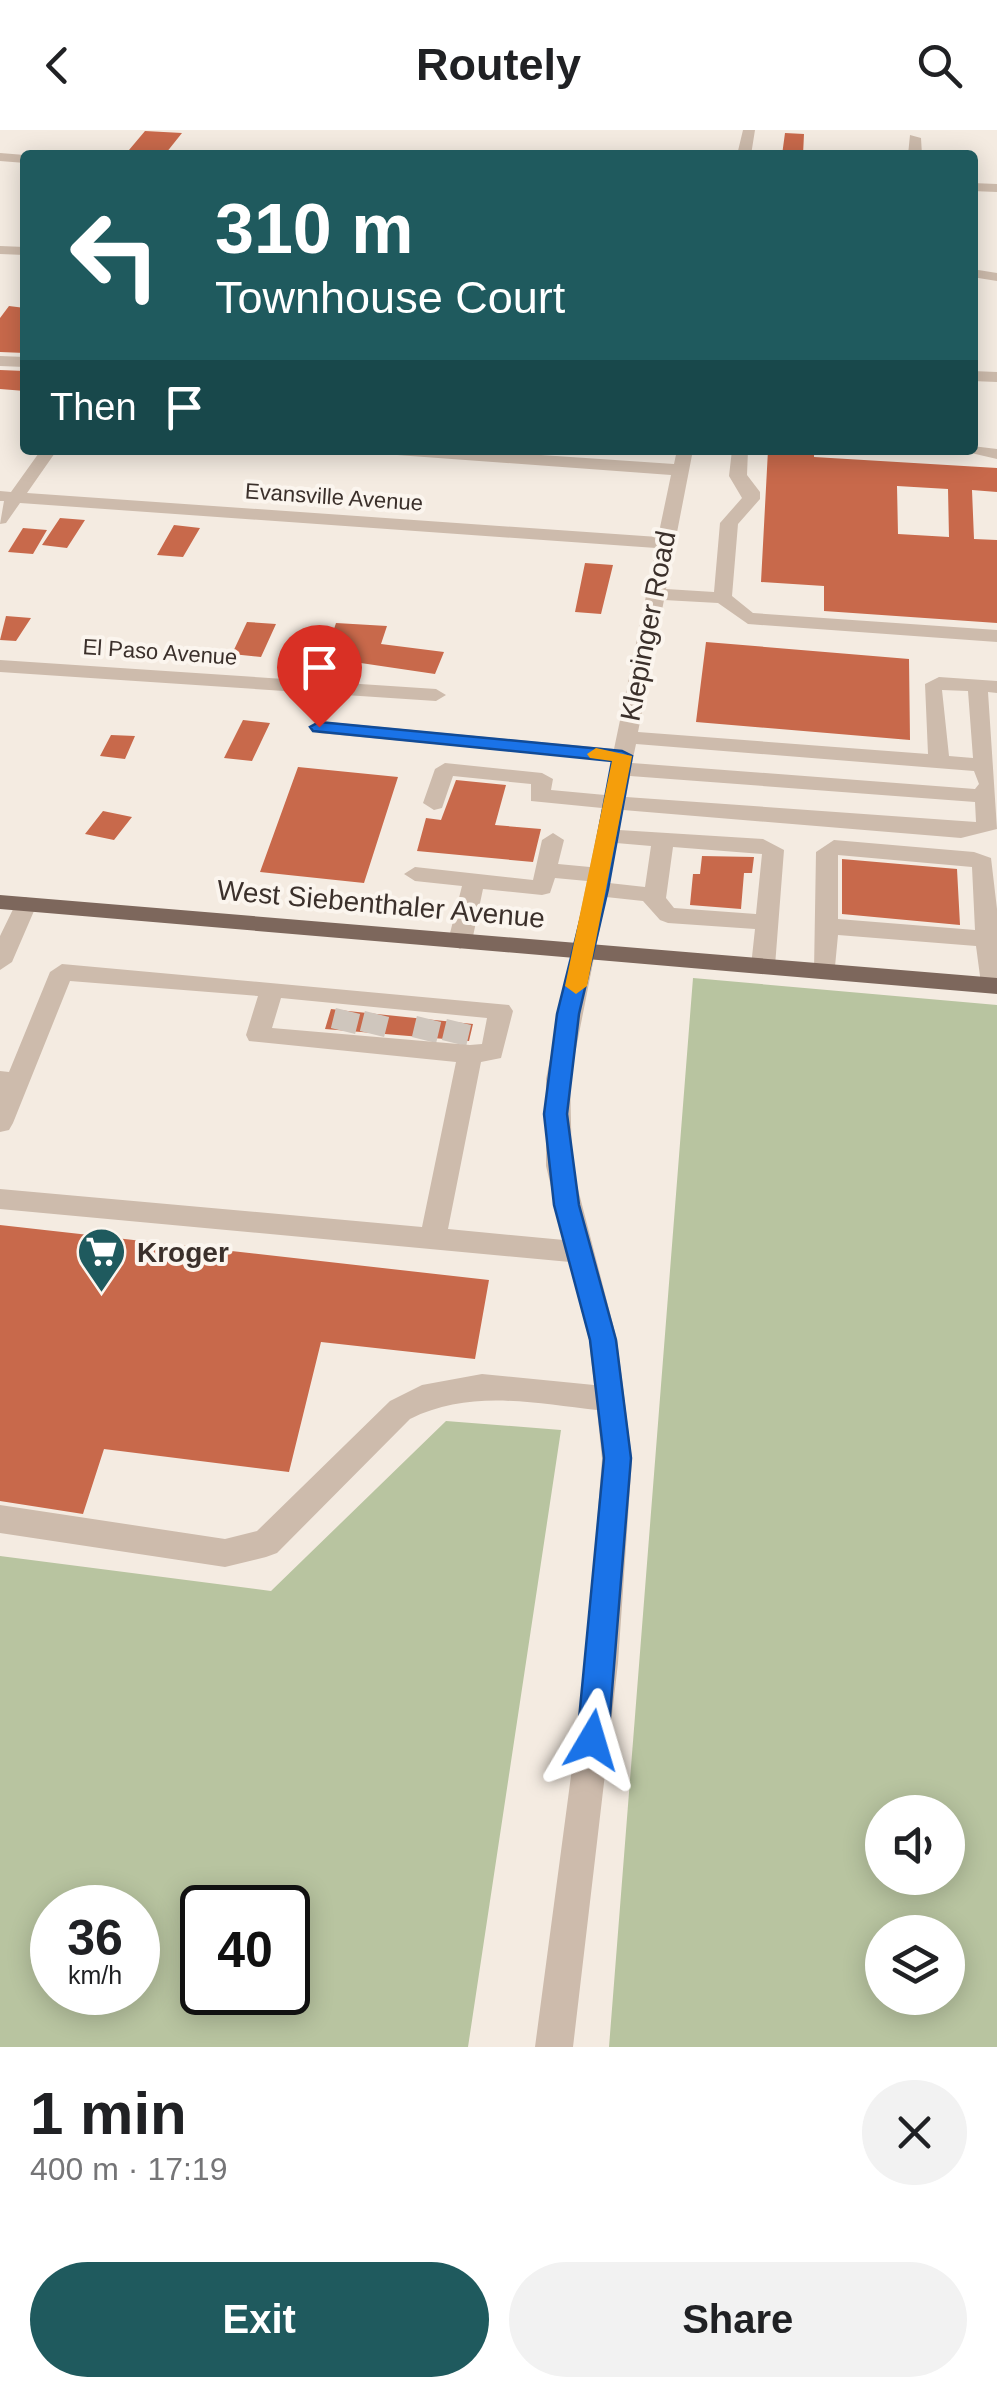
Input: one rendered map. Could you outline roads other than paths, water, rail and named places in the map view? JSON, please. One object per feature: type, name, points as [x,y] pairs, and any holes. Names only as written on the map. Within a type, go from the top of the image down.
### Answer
[{"type":"main road","name":"West Siebenthaler Avenue","points":[[0,902],[994,985]]},
{"type":"street","points":[[915,150],[916,138]]},
{"type":"street","points":[[0,518],[7,497],[45,455]]},
{"type":"street","points":[[468,455],[680,470]]},
{"type":"street","name":"Klepinger Road","points":[[554,2047],[606,1624],[617,1458],[603,1340],[559,1166],[555,1114],[568,1014],[600,882],[683,455]]},
{"type":"street","points":[[723,598],[729,523],[750,499],[751,492],[738,476],[740,455]]},
{"type":"street","name":"Evansville Avenue","points":[[7,497],[665,543]]},
{"type":"street","points":[[654,594],[723,598],[748,618],[997,636]]},
{"type":"street","name":"El Paso Avenue","points":[[0,666],[436,695]]},
{"type":"street","points":[[539,796],[961,831],[987,828],[989,792],[984,764],[988,687],[939,683],[932,688],[938,762]]},
{"type":"street","points":[[319,727],[623,754],[666,772],[989,792]]},
{"type":"street","points":[[623,754],[671,740],[984,764]]},
{"type":"street","points":[[659,806],[671,740]]},
{"type":"street","points":[[434,803],[445,769],[542,779],[534,819]]},
{"type":"street","points":[[608,836],[762,846],[772,850],[762,966]]},
{"type":"street","points":[[663,839],[654,900],[668,915],[766,922]]},
{"type":"street","points":[[414,874],[542,888],[553,840]]},
{"type":"street","points":[[826,970],[826,852],[834,847],[983,863],[994,985]]},
{"type":"street","points":[[546,870],[655,895]]},
{"type":"street","points":[[460,941],[474,880]]},
{"type":"street","points":[[0,962],[26,904]]},
{"type":"street","points":[[826,926],[988,939]]},
{"type":"street","points":[[0,1123],[8,1081],[62,972],[272,989],[346,1020],[427,1028],[459,1036]]},
{"type":"street","points":[[272,989],[258,1034],[346,1020],[427,1028],[459,1036]]},
{"type":"street","points":[[433,1239],[459,1036]]},
{"type":"street","points":[[0,1198],[579,1252]]},
{"type":"street","points":[[0,1519],[225,1553],[266,1543],[400,1410],[432,1394],[482,1386],[612,1399]]},
{"type":"tunnel","points":[[343,1031],[348,1011]]},
{"type":"tunnel","points":[[372,1034],[377,1014]]},
{"type":"tunnel","points":[[424,1040],[429,1019]]},
{"type":"tunnel","points":[[454,1043],[459,1022]]},
{"type":"place","name":"Kroger","points":[[102,1294]]}]
